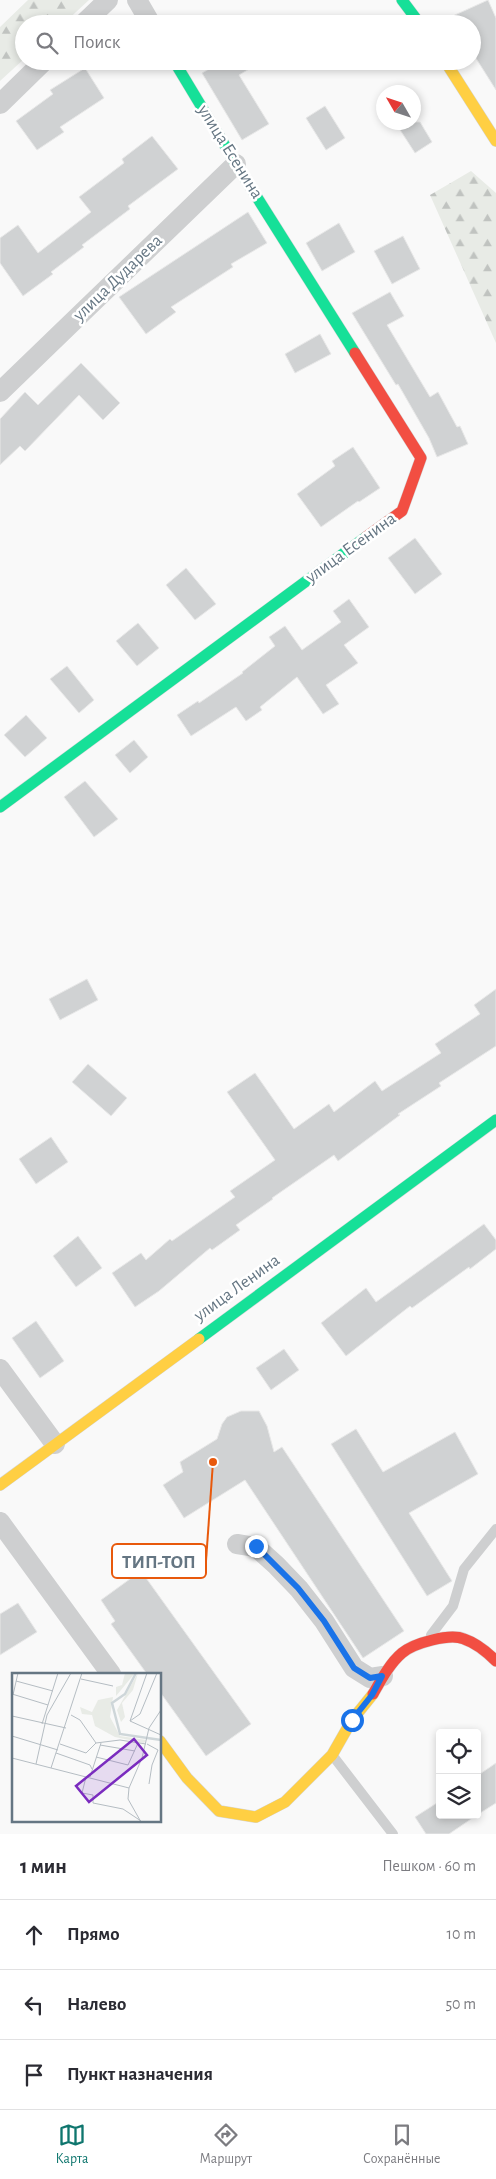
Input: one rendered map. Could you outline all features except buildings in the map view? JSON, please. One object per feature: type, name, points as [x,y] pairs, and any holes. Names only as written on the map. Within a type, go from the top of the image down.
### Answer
[{"type":"street","points":[[92,15],[108,0]]},
{"type":"street","points":[[137,0],[146,15]]},
{"type":"street","points":[[402,0],[413,15]]},
{"type":"street","points":[[0,104],[35,70]]},
{"type":"street","name":"улица Есенина","points":[[0,807],[402,511],[421,458],[236,164],[179,70]]},
{"type":"street","points":[[452,70],[496,141]]},
{"type":"street","name":"улица Дударева","points":[[0,392],[236,164]]},
{"type":"street","name":"улица Ленина","points":[[0,1485],[496,1120]]},
{"type":"street","points":[[0,1369],[55,1444]]},
{"type":"street","points":[[0,1522],[110,1673]]},
{"type":"street","points":[[237,1544],[256,1546],[298,1588],[324,1621],[354,1668],[370,1678],[382,1676]]},
{"type":"street","points":[[161,1742],[187,1778],[218,1811],[256,1817],[285,1802],[332,1755],[352,1720],[372,1695],[382,1676],[402,1653],[427,1640],[463,1638],[488,1653],[496,1661]]},
{"type":"lane","points":[[427,1640],[453,1606],[464,1569],[496,1529]]},
{"type":"lane","points":[[332,1755],[393,1834]]},
{"type":"green space","points":[[28,0],[89,0],[73,15],[15,15],[15,67],[0,81],[0,27]]},
{"type":"green space","points":[[471,171],[496,193],[496,343],[430,195]]},
{"type":"traffic: fast","points":[[402,0],[413,15]]},
{"type":"traffic: fast","points":[[179,70],[355,353]]},
{"type":"traffic: fast","points":[[0,807],[366,537]]},
{"type":"traffic: fast","points":[[199,1339],[496,1120]]},
{"type":"traffic: slow","points":[[451,70],[496,141]]},
{"type":"traffic: slow","points":[[0,1485],[199,1339]]},
{"type":"traffic: slow","points":[[161,1742],[187,1778],[219,1811],[256,1817],[285,1802],[332,1755],[352,1720],[373,1694]]},
{"type":"traffic: jam","points":[[355,353],[421,458],[402,511],[366,537]]},
{"type":"traffic: jam","points":[[373,1694],[390,1667],[402,1653],[432,1640],[458,1637],[481,1648],[496,1661]]},
{"type":"place","name":"ТИП-ТОП","points":[[213,1462]]},
{"type":"route","points":[[256,1546],[298,1588],[324,1621],[354,1668],[370,1678],[382,1676],[372,1695],[352,1720]]}]
